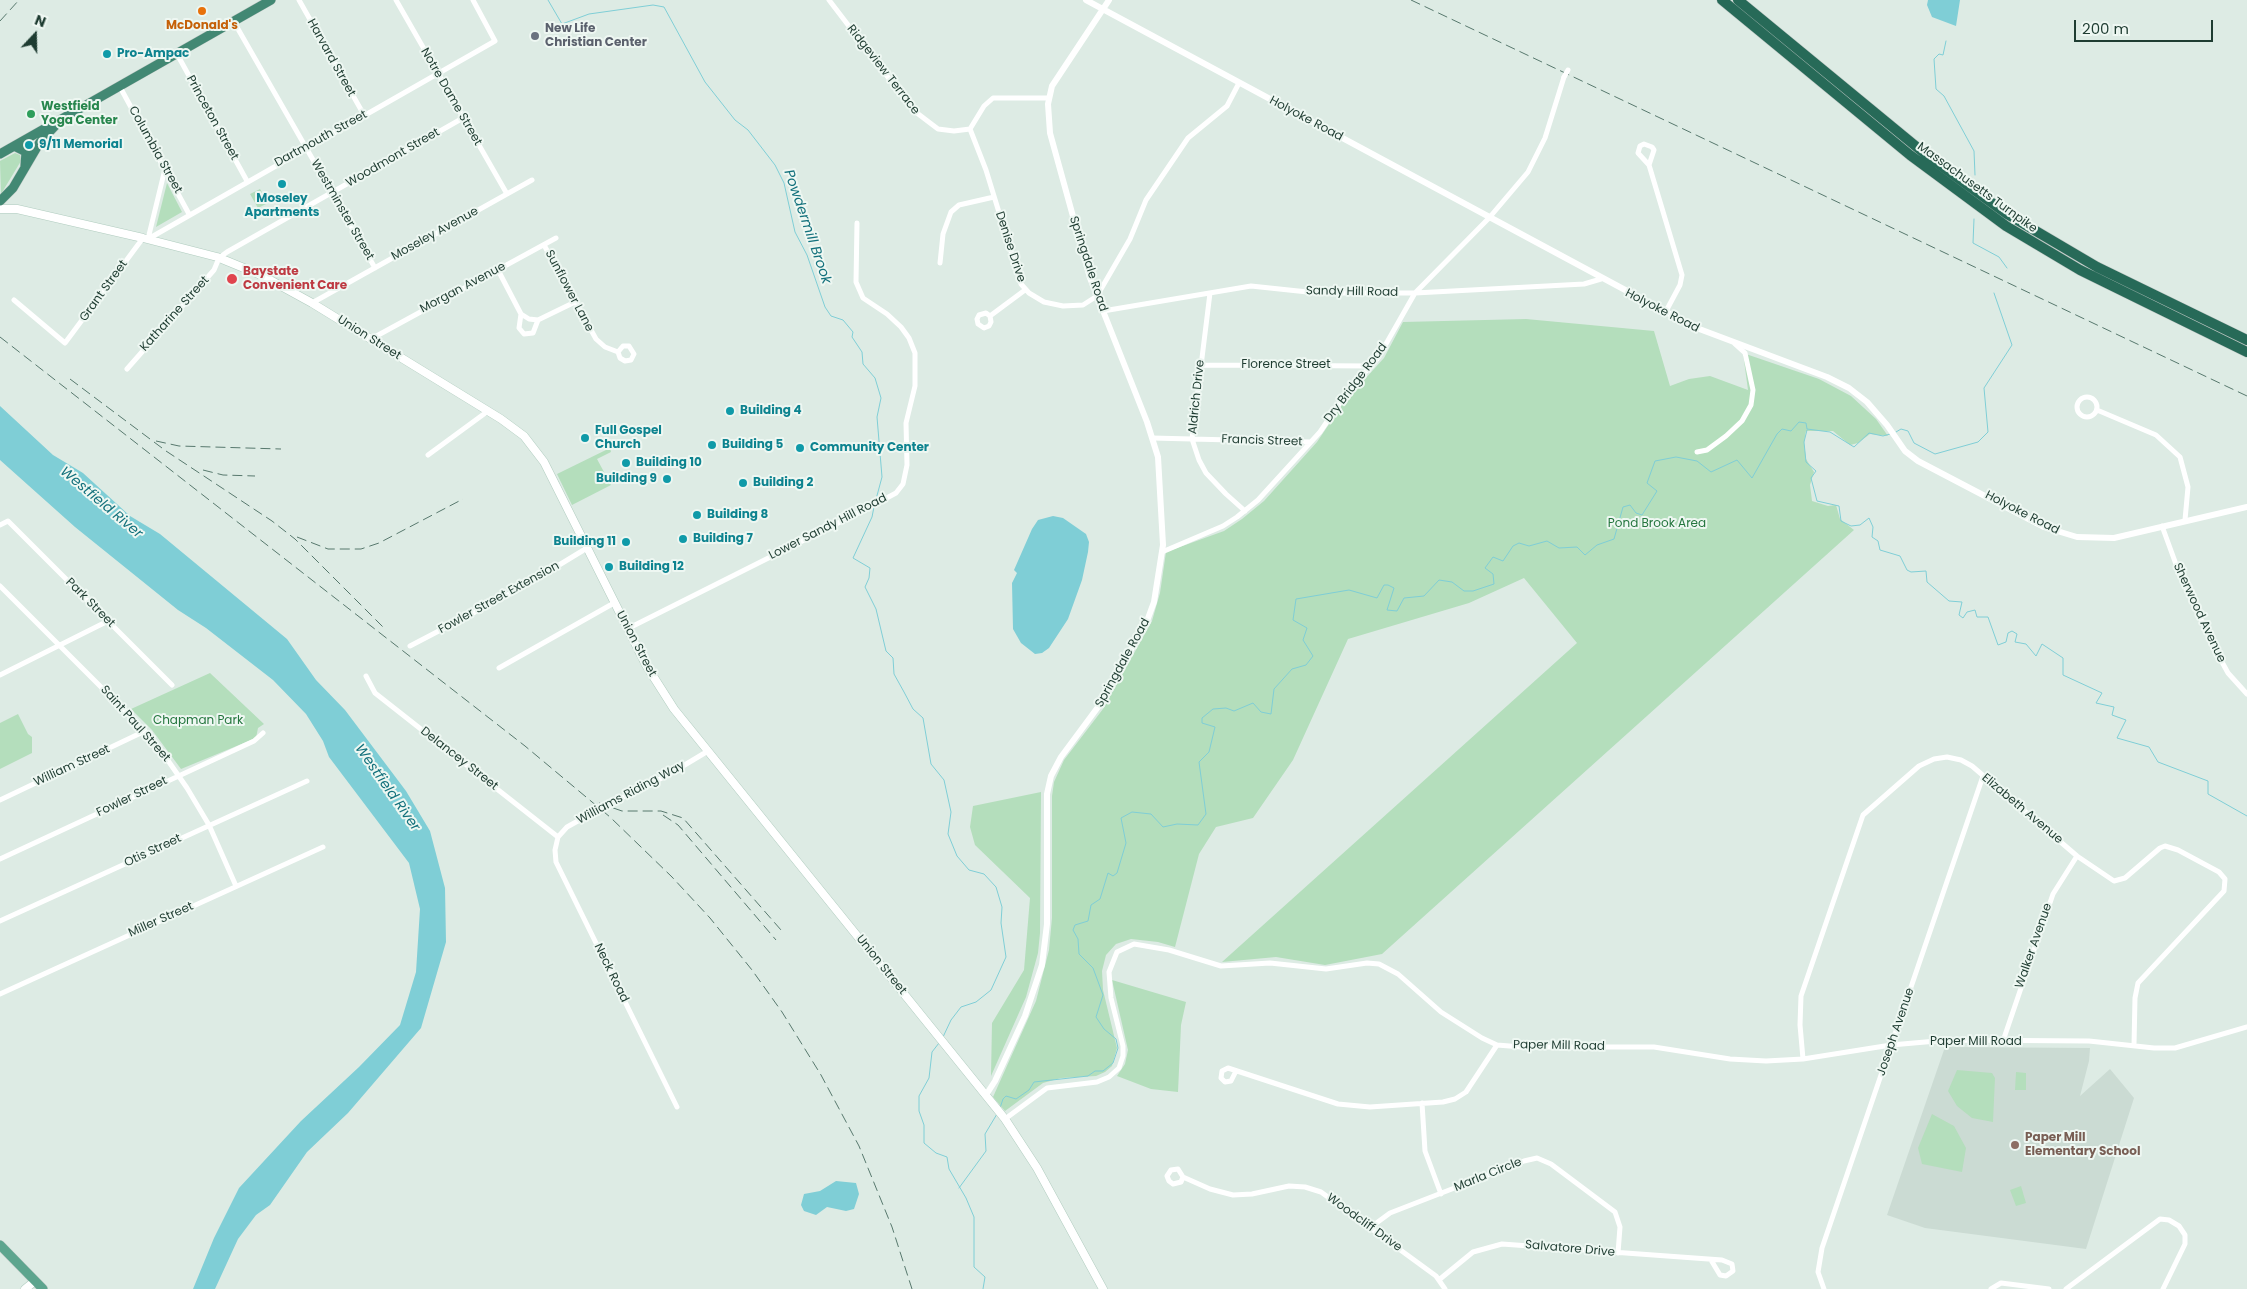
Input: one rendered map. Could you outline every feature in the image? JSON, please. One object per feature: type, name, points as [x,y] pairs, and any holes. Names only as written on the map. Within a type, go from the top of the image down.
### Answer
[{"type":"highway","points":[[0,154],[271,0]]},
{"type":"highway","name":"Massachusetts Turnpike","points":[[1722,0],[1910,155],[2006,226],[2080,270],[2247,352]]},
{"type":"highway","name":"Massachusetts Turnpike","points":[[1738,0],[1924,153],[2000,209],[2097,266],[2247,340]]},
{"type":"highway","points":[[0,201],[8,194],[44,138],[57,123]]},
{"type":"highway","points":[[14,146],[26,152],[24,171]]},
{"type":"main road","points":[[8,194],[9,202],[17,209]]},
{"type":"main road","name":"Union Street","points":[[0,209],[17,209],[145,238],[219,258],[261,275],[312,303],[519,432],[538,451],[627,629],[658,685],[708,751],[1000,1113],[1037,1168],[1103,1289]]},
{"type":"main road","points":[[0,1245],[43,1289]]},
{"type":"main road","points":[[25,1289],[35,1281]]},
{"type":"street","name":"Harvard Street","points":[[299,0],[364,116]]},
{"type":"street","name":"Notre Dame Street","points":[[396,0],[506,194]]},
{"type":"street","name":"Dartmouth Street","points":[[145,238],[496,41],[473,0]]},
{"type":"street","name":"Ridgeview Terrace","points":[[829,0],[921,117],[938,128],[954,131],[970,129]]},
{"type":"street","name":"Holyoke Road","points":[[1086,0],[1665,313],[1702,331],[1827,377],[1849,388],[1867,402],[1905,451],[1918,461],[2037,524],[2060,534],[2093,539],[2114,538],[2247,507]]},
{"type":"street","name":"Springdale Road","points":[[986,1095],[995,1082],[1028,1009],[1042,965],[1047,924],[1047,794],[1051,776],[1061,757],[1101,703],[1147,621],[1154,602],[1162,552],[1163,525],[1160,472],[1152,438],[1097,296],[1053,151],[1050,133],[1049,98],[1058,76],[1109,0]]},
{"type":"street","name":"Westminster Street","points":[[234,22],[375,268]]},
{"type":"street","name":"Princeton Street","points":[[177,54],[247,181]]},
{"type":"street","name":"Dry Bridge Road","points":[[1162,552],[1223,526],[1245,511],[1258,500],[1311,442],[1347,392],[1372,366],[1415,293],[1488,218],[1532,165],[1547,132],[1564,77],[1568,70]]},
{"type":"street","points":[[1097,296],[1130,239],[1149,196],[1188,138],[1227,106],[1239,83]]},
{"type":"street","name":"Columbia Street","points":[[120,87],[189,214]]},
{"type":"street","points":[[970,129],[984,106],[993,98],[1049,98]]},
{"type":"street","name":"Woodmont Street","points":[[219,258],[463,118]]},
{"type":"street","name":"Denise Drive","points":[[970,129],[994,197],[1017,277],[1025,290],[1044,302],[1063,306],[1083,305],[1097,296]]},
{"type":"street","points":[[1649,165],[1682,275],[1679,287],[1665,313]]},
{"type":"street","points":[[145,238],[165,169]]},
{"type":"street","name":"Moseley Avenue","points":[[312,303],[532,180]]},
{"type":"street","points":[[940,263],[943,234],[951,212],[959,206],[994,197]]},
{"type":"street","name":"Lower Sandy Hill Road","points":[[627,629],[891,496],[903,484],[906,475],[904,440],[915,386],[915,353],[910,338],[902,327],[887,314],[862,298],[856,282],[857,223]]},
{"type":"street","name":"Grant Street","points":[[14,300],[65,344],[145,238]]},
{"type":"street","name":"Morgan Avenue","points":[[371,339],[556,238]]},
{"type":"street","name":"Sunflower Lane","points":[[544,245],[596,339],[605,347],[618,352]]},
{"type":"street","name":"Katharine Street","points":[[127,369],[217,267],[219,258]]},
{"type":"street","points":[[498,270],[521,314],[529,319],[538,320],[575,302]]},
{"type":"street","name":"Sandy Hill Road","points":[[1103,311],[1261,286],[1328,293],[1415,293],[1584,284],[1602,279]]},
{"type":"street","points":[[990,316],[1025,290]]},
{"type":"street","name":"Aldrich Drive","points":[[1210,293],[1192,439],[1199,460],[1206,473],[1245,511]]},
{"type":"street","points":[[521,314],[519,328],[524,334],[532,333],[538,320]]},
{"type":"street","points":[[1697,452],[1707,450],[1726,436],[1742,421],[1751,405],[1753,390],[1744,353],[1735,344]]},
{"type":"street","name":"Florence Street","points":[[1201,364],[1372,366]]},
{"type":"street","points":[[2097,410],[2156,435],[2180,457],[2188,487],[2186,520]]},
{"type":"street","points":[[428,455],[488,411]]},
{"type":"street","name":"Francis Street","points":[[1152,438],[1311,442]]},
{"type":"street","name":"Park Street","points":[[0,524],[8,520],[172,685]]},
{"type":"street","name":"Sherwood Avenue","points":[[2162,526],[2181,578],[2216,651],[2228,673],[2247,694]]},
{"type":"street","name":"Fowler Street Extension","points":[[410,646],[523,587],[587,548]]},
{"type":"street","name":"Saint Paul Street","points":[[0,586],[144,731],[179,775],[209,825],[236,886]]},
{"type":"street","points":[[499,668],[614,603]]},
{"type":"street","points":[[0,675],[108,621]]},
{"type":"street","name":"Delancey Street","points":[[366,676],[376,693],[558,837]]},
{"type":"street","name":"William Street","points":[[0,800],[144,731]]},
{"type":"street","name":"Fowler Street","points":[[0,859],[254,741],[263,733]]},
{"type":"street","name":"Williams Riding Way","points":[[558,837],[567,827],[579,820],[668,775],[708,751]]},
{"type":"street","name":"Elizabeth Avenue","points":[[1803,1059],[1800,1030],[1801,996],[1864,812],[1919,766],[1934,759],[1947,757],[1958,759],[1983,776],[2077,856],[2106,877],[2118,882],[2133,872],[2160,848],[2166,846],[2219,872],[2226,879],[2224,891],[2138,983],[2135,998],[2134,1045]]},
{"type":"street","name":"Joseph Avenue","points":[[1824,1289],[1818,1272],[1820,1256],[1983,776]]},
{"type":"street","name":"Otis Street","points":[[0,921],[307,781]]},
{"type":"street","name":"Neck Road","points":[[558,837],[555,850],[556,862],[677,1107]]},
{"type":"street","name":"Miller Street","points":[[0,994],[323,847]]},
{"type":"street","name":"Walker Avenue","points":[[2003,1041],[2053,894],[2077,856]]},
{"type":"street","name":"Paper Mill Road","points":[[1000,1113],[1047,1088],[1097,1082],[1109,1077],[1119,1068],[1123,1056],[1123,1046],[1111,998],[1108,972],[1111,960],[1117,952],[1124,947],[1134,944],[1169,950],[1220,966],[1270,963],[1326,969],[1367,963],[1379,964],[1398,974],[1441,1012],[1497,1045],[1522,1047],[1654,1047],[1730,1059],[1766,1061],[1803,1059],[1891,1045],[1948,1040],[2089,1041],[2175,1048],[2247,1027]]},
{"type":"street","points":[[1236,1071],[1334,1104],[1364,1107],[1448,1101],[1463,1094],[1474,1082],[1497,1045]]},
{"type":"street","points":[[1422,1103],[1425,1151],[1441,1194]]},
{"type":"street","name":"Marla Circle","points":[[1370,1227],[1385,1216],[1528,1159],[1544,1160],[1615,1212],[1620,1227],[1618,1253]]},
{"type":"street","name":"Woodcliff Drive","points":[[1183,1177],[1216,1192],[1233,1195],[1252,1194],[1289,1186],[1311,1188],[1332,1198],[1440,1279],[1446,1289]]},
{"type":"street","points":[[2066,1289],[2160,1220],[2169,1220],[2179,1226],[2185,1235],[2185,1244],[2163,1289]]},
{"type":"street","name":"Salvatore Drive","points":[[1440,1279],[1467,1255],[1494,1244],[1711,1260]]},
{"type":"street","points":[[1991,1289],[2001,1283],[2049,1289]]},
{"type":"shaded area","name":"Paper Mill Elementary School","points":[[1945,1047],[2090,1048],[2089,1061],[2080,1096],[2110,1069],[2134,1098],[2086,1249],[1925,1228],[1887,1215]]},
{"type":"green space","points":[[15,153],[20,155],[21,161],[1,194],[0,161]]},
{"type":"green space","points":[[167,183],[182,212],[156,227]]},
{"type":"green space","points":[[260,189],[268,203],[258,208],[250,194]]},
{"type":"green space","name":"Pond Brook Area","points":[[1526,319],[1654,331],[1670,386],[1689,379],[1710,376],[1748,390],[1743,353],[1819,379],[1851,396],[1876,419],[1888,436],[1870,434],[1858,443],[1850,445],[1833,431],[1806,431],[1804,443],[1806,459],[1814,472],[1810,485],[1812,501],[1828,506],[1836,505],[1840,519],[1854,530],[1382,954],[1325,965],[1276,957],[1222,962],[1577,643],[1524,578],[1469,603],[1348,639],[1293,760],[1253,818],[1216,827],[1199,854],[1175,947],[1158,942],[1131,939],[1116,944],[1106,955],[1102,971],[1103,990],[1117,1048],[1112,1066],[1096,1076],[1061,1078],[1043,1083],[1005,1111],[993,1097],[1036,1001],[1049,950],[1052,918],[1052,796],[1054,782],[1064,760],[1103,709],[1152,621],[1160,593],[1166,552],[1224,531],[1264,501],[1317,442],[1344,402],[1384,358],[1403,322]]},
{"type":"green space","points":[[610,448],[611,452],[597,459],[611,485],[572,505],[557,474]]},
{"type":"green space","name":"Chapman Park","points":[[210,673],[264,724],[258,728],[256,738],[181,769],[152,730],[131,709]]},
{"type":"green space","points":[[18,714],[28,734],[32,737],[32,753],[0,769],[0,723]]},
{"type":"green space","points":[[1041,792],[1040,933],[1038,953],[1026,997],[991,1076],[992,1023],[1024,970],[1030,898],[975,845],[970,827],[973,806]]},
{"type":"green space","points":[[1112,980],[1186,1002],[1181,1025],[1178,1092],[1151,1089],[1117,1076],[1125,1064],[1128,1050]]},
{"type":"green space","points":[[1957,1070],[1992,1073],[1995,1078],[1993,1122],[1972,1118],[1957,1106],[1948,1091]]},
{"type":"green space","points":[[2016,1072],[2026,1073],[2026,1090],[2015,1090]]},
{"type":"green space","points":[[1932,1114],[1954,1126],[1966,1148],[1962,1172],[1922,1164],[1918,1148]]},
{"type":"green space","points":[[2021,1186],[2026,1203],[2016,1206],[2010,1190]]},
{"type":"water","points":[[1928,0],[1960,0],[1956,26],[1932,17],[1927,5]]},
{"type":"water","name":"Westfield River","points":[[0,406],[53,455],[83,473],[130,516],[160,534],[287,639],[316,680],[345,710],[406,791],[430,831],[445,888],[446,942],[421,1028],[348,1113],[307,1152],[270,1205],[256,1215],[238,1239],[215,1289],[193,1289],[214,1238],[239,1188],[301,1121],[359,1067],[400,1025],[416,972],[420,909],[409,863],[329,757],[323,741],[306,714],[273,680],[206,628],[178,610],[75,527],[0,460]]},
{"type":"water","points":[[1053,516],[1063,518],[1086,534],[1089,542],[1088,552],[1082,580],[1068,619],[1049,648],[1042,653],[1035,654],[1021,643],[1013,629],[1012,583],[1017,573],[1014,570],[1032,529],[1038,520]]},
{"type":"water","points":[[836,1181],[856,1183],[859,1194],[854,1209],[846,1211],[827,1207],[816,1215],[804,1211],[801,1205],[804,1194],[820,1191]]},
{"type":"waterway","name":"Powdermill Brook","points":[[548,0],[562,24],[589,14],[653,5],[664,7],[705,82],[735,120],[748,130],[775,165],[784,183],[795,232],[807,255],[825,307],[831,316],[843,320],[853,332],[852,337],[862,352],[863,364],[875,378],[881,398],[877,417],[882,477],[875,503]]},
{"type":"waterway","points":[[1946,41],[1943,55],[1939,54],[1934,59],[1936,89],[1944,96],[1974,151],[1975,175]]},
{"type":"waterway","points":[[1974,219],[1973,243],[1999,257],[2007,268]]},
{"type":"waterway","points":[[1896,432],[1901,429],[1908,431],[1914,443],[1935,454],[1978,442],[1988,432],[1984,388],[2012,345],[1994,293]]},
{"type":"waterway","points":[[1000,1108],[1006,1096],[1016,1099],[1029,1090],[1034,1082],[1088,1076],[1095,1071],[1103,1071],[1113,1063],[1118,1048],[1116,1039],[1104,1029],[1096,1017],[1103,995],[1093,968],[1079,954],[1078,939],[1073,930],[1075,925],[1088,921],[1091,905],[1100,899],[1108,873],[1113,876],[1117,873],[1126,843],[1121,818],[1132,812],[1151,814],[1163,827],[1177,824],[1198,825],[1206,814],[1199,762],[1209,752],[1215,727],[1202,723],[1202,718],[1213,709],[1226,708],[1234,711],[1253,703],[1261,712],[1271,714],[1274,689],[1292,669],[1306,665],[1313,656],[1303,640],[1307,628],[1293,620],[1296,599],[1349,590],[1377,598],[1384,585],[1388,585],[1394,588],[1387,610],[1397,611],[1404,598],[1424,596],[1439,580],[1452,582],[1464,591],[1473,591],[1494,584],[1493,574],[1485,568],[1493,557],[1503,561],[1513,546],[1519,543],[1529,546],[1547,541],[1559,548],[1577,547],[1585,555],[1597,545],[1614,539],[1623,507],[1630,505],[1636,513],[1642,515],[1657,491],[1647,483],[1655,461],[1676,457],[1697,461],[1711,472],[1737,460],[1752,478],[1777,434],[1782,429],[1791,431],[1799,422],[1806,423],[1807,429],[1830,432],[1854,447],[1869,433],[1883,436],[1890,434]]},
{"type":"waterway","points":[[1807,430],[1804,442],[1806,462],[1816,471],[1811,478],[1817,501],[1839,506],[1841,521],[1851,526],[1860,525],[1869,518],[1873,527],[1872,537],[1878,541],[1880,550],[1900,556],[1907,570],[1911,572],[1926,571],[1927,582],[1949,601],[1962,602],[1959,615],[1963,618],[1967,612],[1975,610],[1977,617],[1988,617],[1998,645],[2006,642],[2008,633],[2012,631],[2017,634],[2015,642],[2026,644],[2036,656],[2042,644],[2063,658],[2063,675],[2102,693],[2096,703],[2114,707],[2112,715],[2126,720],[2117,738],[2149,747],[2158,762],[2208,781],[2208,794],[2247,816]]},
{"type":"waterway","name":"Powdermill Brook","points":[[874,507],[872,517],[853,558],[870,568],[869,578],[865,587],[876,609],[886,651],[893,658],[894,674],[913,709],[923,718],[931,764],[944,780],[951,812],[948,834],[957,856],[969,870],[984,874],[996,887],[1002,907],[1001,923],[1006,957],[991,990],[976,1002],[961,1007],[951,1020],[943,1037]]},
{"type":"waterway","name":"Powdermill Brook","points":[[939,1043],[932,1052],[929,1078],[919,1096],[919,1111],[924,1125],[924,1143],[936,1153],[947,1157],[949,1169],[966,1198],[974,1217],[974,1267],[985,1277],[983,1289]]},
{"type":"waterway","points":[[959,1188],[986,1151],[985,1134],[997,1114]]},
{"type":"railway","points":[[0,21],[19,0]]},
{"type":"railway","points":[[1411,0],[2247,396]]},
{"type":"railway","points":[[0,337],[525,746],[610,817],[672,877],[710,918],[752,970],[782,1012],[821,1075],[859,1146],[892,1227],[912,1289]]},
{"type":"railway","points":[[70,379],[166,451],[272,521],[295,539],[384,628]]},
{"type":"railway","points":[[156,441],[179,446],[281,449]]},
{"type":"railway","points":[[203,470],[223,475],[255,476]]},
{"type":"railway","points":[[297,537],[328,549],[361,549],[379,543],[463,499]]},
{"type":"railway","points":[[599,803],[622,811],[661,811],[683,818],[781,930]]},
{"type":"railway","points":[[663,815],[678,825],[776,940]]},
{"type":"place","name":"McDonald's","points":[[202,11]]},
{"type":"place","name":"New Life Christian Center","points":[[535,36]]},
{"type":"place","name":"Pro-Ampac","points":[[107,54]]},
{"type":"place","name":"Westfield Yoga Center","points":[[31,114]]},
{"type":"place","name":"9/11 Memorial","points":[[29,145]]},
{"type":"place","name":"Moseley Apartments","points":[[282,184]]},
{"type":"place","name":"Baystate Convenient Care","points":[[232,279]]},
{"type":"place","name":"Building 4","points":[[730,411]]},
{"type":"place","name":"Full Gospel Church","points":[[585,438]]},
{"type":"place","name":"Building 5","points":[[712,445]]},
{"type":"place","name":"Community Center","points":[[800,448]]},
{"type":"place","name":"Building 10","points":[[626,463]]},
{"type":"place","name":"Building 9","points":[[667,479]]},
{"type":"place","name":"Building 2","points":[[743,483]]},
{"type":"place","name":"Building 8","points":[[697,515]]},
{"type":"place","name":"Building 7","points":[[683,539]]},
{"type":"place","name":"Building 11","points":[[626,542]]},
{"type":"place","name":"Building 12","points":[[609,567]]},
{"type":"place","name":"Paper Mill Elementary School","points":[[2015,1145]]}]
